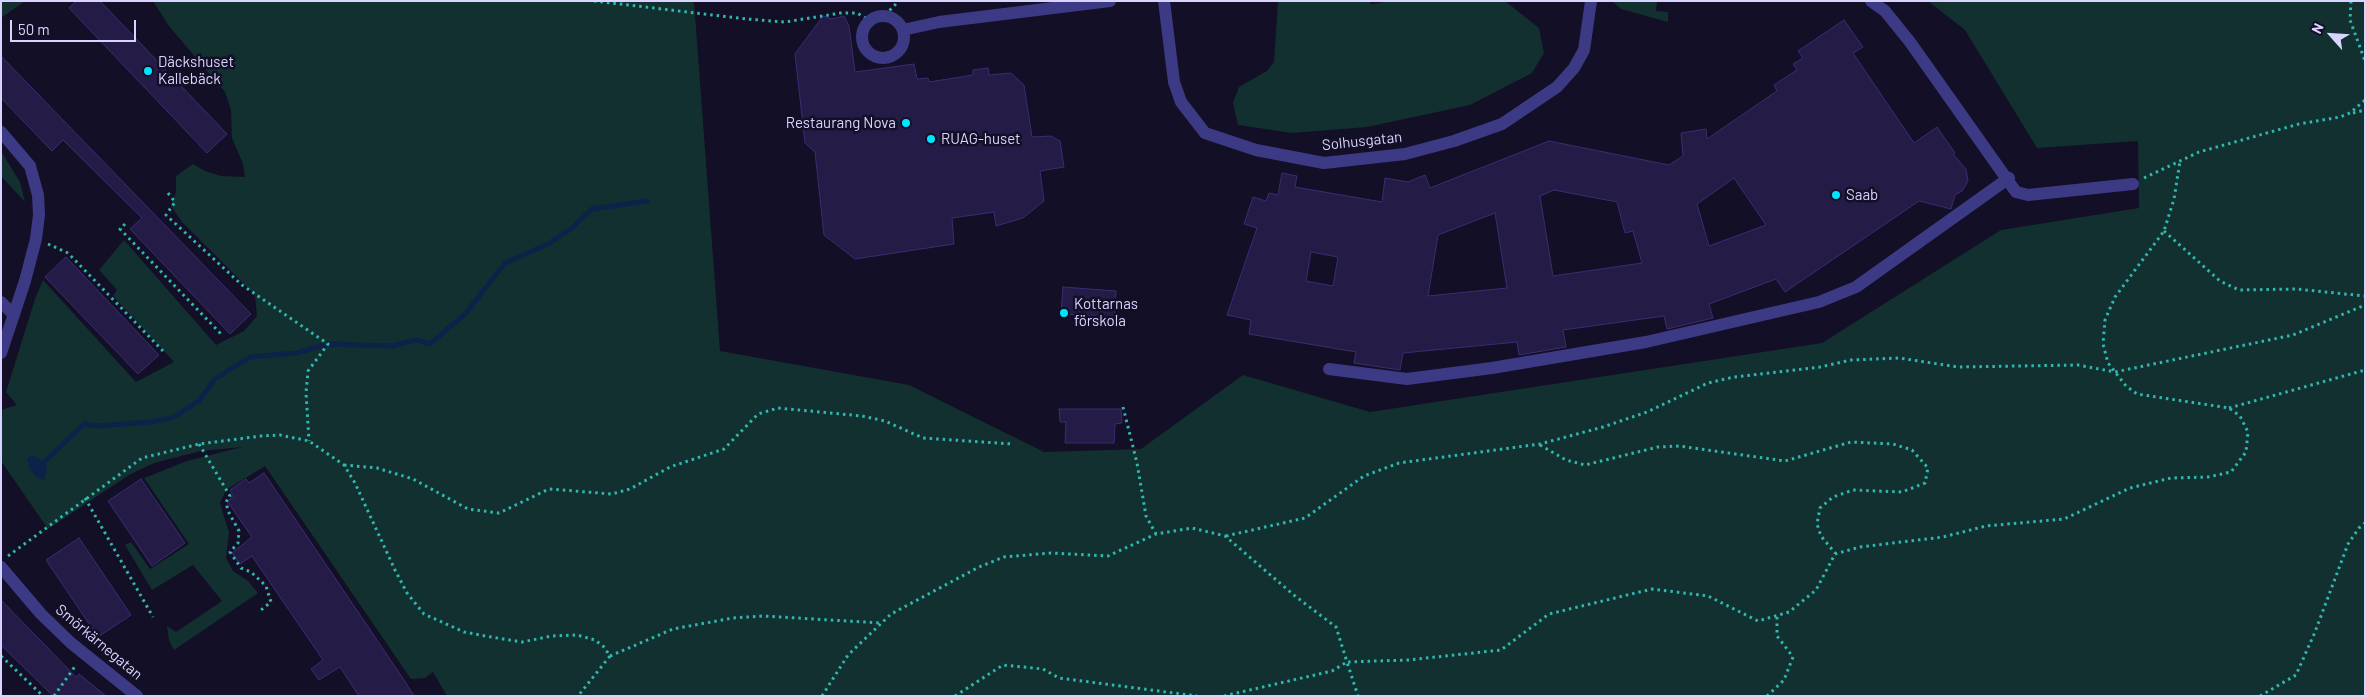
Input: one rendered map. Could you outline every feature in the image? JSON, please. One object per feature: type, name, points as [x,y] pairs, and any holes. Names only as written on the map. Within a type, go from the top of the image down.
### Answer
[{"type":"street","points":[[903,30],[939,22],[1110,1]]},
{"type":"street","name":"Solhusgatan","points":[[1164,1],[1174,82],[1181,102],[1205,133],[1256,150],[1324,163],[1406,154],[1454,141],[1509,119],[1557,87],[1574,68],[1584,50],[1591,1]]},
{"type":"street","points":[[1871,1],[1885,11],[1910,42],[2009,178],[2016,192],[2028,195],[2132,184]]},
{"type":"street","points":[[885,15],[899,23],[903,30],[904,38],[902,46],[890,57],[881,58],[866,50],[862,43],[864,27],[869,20],[885,15]]},
{"type":"street","points":[[1,132],[30,166],[35,180],[39,215],[36,239],[1,353]]},
{"type":"street","points":[[1329,369],[1407,379],[1492,368],[1646,342],[1820,302],[1856,287],[2009,178]]},
{"type":"street","points":[[1,302],[14,315]]},
{"type":"street","name":"Smörkärnegatan","points":[[3,574],[41,614],[84,654],[137,696]]},
{"type":"path","points":[[594,1],[786,22],[841,13],[857,13],[869,20]]},
{"type":"path","points":[[885,15],[898,1]]},
{"type":"path","points":[[2351,1],[2350,20],[2365,61]]},
{"type":"path","points":[[2350,113],[2365,100]]},
{"type":"path","points":[[2132,184],[2208,149],[2299,124],[2322,121],[2365,110]]},
{"type":"path","points":[[2180,161],[2174,198],[2164,231],[2115,297],[2105,320],[2103,344],[2108,363],[2126,386],[2137,394],[2229,408],[2365,370]]},
{"type":"path","points":[[168,193],[176,202],[166,215],[242,285],[328,344],[308,371],[306,393],[309,441]]},
{"type":"path","points":[[125,224],[120,229],[221,334]]},
{"type":"path","points":[[2164,231],[2220,281],[2239,290],[2296,289],[2365,296]]},
{"type":"path","points":[[36,239],[68,253],[163,351]]},
{"type":"path","points":[[822,696],[848,654],[882,623],[899,610],[979,567],[1004,556],[1050,553],[1108,556],[1156,534],[1192,528],[1225,536],[1305,518],[1364,476],[1399,463],[1540,444],[1603,427],[1647,412],[1708,383],[1734,377],[1820,367],[1851,360],[1899,358],[1958,366],[2078,365],[2115,372],[2294,335],[2365,305]]},
{"type":"path","points":[[1123,407],[1137,463],[1146,516],[1156,534]]},
{"type":"path","points":[[344,465],[377,468],[413,479],[468,510],[499,513],[549,490],[612,494],[630,489],[670,467],[724,449],[758,414],[778,408],[862,416],[885,421],[923,438],[1012,444]]},
{"type":"path","points":[[1224,696],[1332,671],[1347,662],[1408,660],[1501,650],[1549,614],[1652,589],[1708,596],[1758,621],[1776,616],[1789,612],[1816,590],[1835,554],[1860,547],[1943,537],[1986,526],[2064,518],[2130,488],[2171,478],[2208,477],[2231,472],[2246,452],[2248,432],[2240,416],[2229,408]]},
{"type":"path","points":[[1,561],[142,458],[199,444],[280,435],[309,441],[344,465],[355,483],[407,593],[424,614],[464,632],[491,638],[522,642],[552,636],[577,635],[595,640],[610,656]]},
{"type":"path","points":[[1540,444],[1566,460],[1585,465],[1658,447],[1679,446],[1785,460],[1851,442],[1893,444],[1912,450],[1928,468],[1925,483],[1902,492],[1853,490],[1833,497],[1820,508],[1817,524],[1821,536],[1835,554]]},
{"type":"path","points":[[199,444],[230,496],[226,502],[228,511],[239,531],[238,543],[230,552],[241,568],[251,572],[266,586],[271,602],[261,610]]},
{"type":"path","points":[[85,498],[153,617]]},
{"type":"path","points":[[2260,696],[2296,675],[2315,632],[2348,544],[2359,528],[2365,523]]},
{"type":"path","points":[[1225,536],[1294,596],[1336,627],[1358,696]]},
{"type":"path","points":[[578,696],[610,656],[673,629],[733,618],[762,616],[882,623]]},
{"type":"path","points":[[1767,696],[1784,680],[1793,657],[1777,636],[1776,616]]},
{"type":"path","points":[[54,696],[84,654]]},
{"type":"path","points":[[1,656],[43,696]]},
{"type":"path","points":[[955,696],[1003,665],[1043,668],[1059,678],[1197,696]]},
{"type":"green space","points":[[1,1],[25,1],[1,18]]},
{"type":"green space","points":[[153,1],[694,1],[720,351],[909,385],[1044,452],[1141,449],[1243,375],[1370,412],[1822,343],[2001,230],[2139,208],[2138,141],[2037,148],[1965,30],[1928,1],[2365,1],[2365,696],[447,696],[433,672],[425,678],[411,679],[265,466],[226,490],[220,503],[229,533],[226,558],[233,571],[248,581],[258,593],[174,650],[169,640],[167,626],[176,632],[222,601],[193,565],[152,590],[125,545],[131,542],[150,569],[189,544],[144,478],[187,461],[242,447],[201,451],[154,463],[129,475],[48,529],[1,461],[1,410],[17,405],[6,392],[35,299],[43,280],[136,382],[174,362],[113,296],[117,290],[99,270],[124,240],[216,345],[244,331],[257,316],[255,295],[182,222],[171,206],[176,192],[176,176],[193,164],[205,171],[221,176],[245,177],[243,164],[232,138],[231,110],[225,92],[169,26]]},
{"type":"green space","points":[[1278,1],[1370,1],[1371,4],[1392,1],[1505,1],[1539,28],[1544,53],[1532,73],[1470,105],[1367,127],[1292,133],[1238,125],[1233,103],[1239,87],[1267,71],[1274,62]]},
{"type":"green space","points":[[1612,1],[1657,1],[1656,11],[1668,12],[1668,22],[1621,9]]},
{"type":"green space","points":[[1,151],[20,182],[25,202],[1,176]]},
{"type":"water","points":[[31,455],[39,458],[47,467],[44,480],[35,476],[29,467],[27,459]]},
{"type":"building","name":"Däckshuset Kallebäck","points":[[76,1],[100,1],[227,134],[207,153],[69,8]]},
{"type":"building","name":"RUAG-huset","points":[[823,16],[832,19],[844,16],[849,26],[855,72],[914,64],[917,79],[928,78],[929,82],[973,75],[973,70],[988,68],[989,75],[1011,73],[1024,85],[1032,137],[1051,136],[1060,141],[1064,167],[1040,171],[1044,201],[1023,218],[996,226],[994,212],[952,218],[954,244],[855,259],[824,235],[815,152],[805,143],[795,54]]},
{"type":"building","name":"Saab","points":[[1844,20],[1863,47],[1853,53],[1914,143],[1937,127],[1955,153],[1953,154],[1966,169],[1968,181],[1962,191],[1955,195],[1951,209],[1919,201],[1785,292],[1776,279],[1709,304],[1713,318],[1667,329],[1664,316],[1563,330],[1566,347],[1519,355],[1517,342],[1403,353],[1400,370],[1354,363],[1356,352],[1249,334],[1251,320],[1227,315],[1257,228],[1244,224],[1253,197],[1266,201],[1269,193],[1278,195],[1282,173],[1297,176],[1295,187],[1382,202],[1385,178],[1408,182],[1425,175],[1430,188],[1549,141],[1669,165],[1683,156],[1681,133],[1706,129],[1707,139],[1777,91],[1774,85],[1797,70],[1793,64],[1803,58],[1798,51]],"holes":[[[1734,178],[1766,225],[1709,246],[1697,204]],[[1554,190],[1617,202],[1625,233],[1633,231],[1642,263],[1553,276],[1540,196]],[[1495,213],[1507,288],[1428,296],[1438,235]],[[1311,252],[1338,257],[1333,286],[1306,281]]]},
{"type":"building","points":[[1,56],[251,314],[230,334],[130,229],[142,218],[63,140],[52,151],[1,98]]},
{"type":"building","points":[[66,257],[159,355],[138,374],[45,277]]},
{"type":"building","points":[[1063,287],[1116,291],[1115,317],[1061,314]]},
{"type":"building","points":[[1059,409],[1121,409],[1122,423],[1115,424],[1114,443],[1065,443],[1066,422],[1060,422]]},
{"type":"building","points":[[264,473],[414,696],[359,696],[340,667],[319,680],[311,669],[323,660],[252,556],[240,564],[232,553],[252,537],[227,501],[234,497],[230,490],[246,479],[249,483]]},
{"type":"building","points":[[141,479],[185,543],[152,566],[108,501]]},
{"type":"building","points":[[79,538],[131,615],[98,637],[46,560]]},
{"type":"building","points":[[1,600],[76,677],[79,674],[106,696],[53,696],[1,645]]},
{"type":"waterway","points":[[44,462],[84,424],[98,426],[149,422],[172,418],[199,401],[215,379],[250,357],[296,353],[328,344],[391,346],[417,340],[430,344],[466,313],[505,263],[548,244],[572,228],[592,209],[647,201]]},
{"type":"place","name":"Däckshuset Kallebäck","points":[[148,71]]},
{"type":"place","name":"Restaurang Nova","points":[[906,123]]},
{"type":"place","name":"RUAG-huset","points":[[931,139]]},
{"type":"place","name":"Saab","points":[[1836,195]]},
{"type":"place","name":"Kottarnas förskola","points":[[1064,313]]}]
